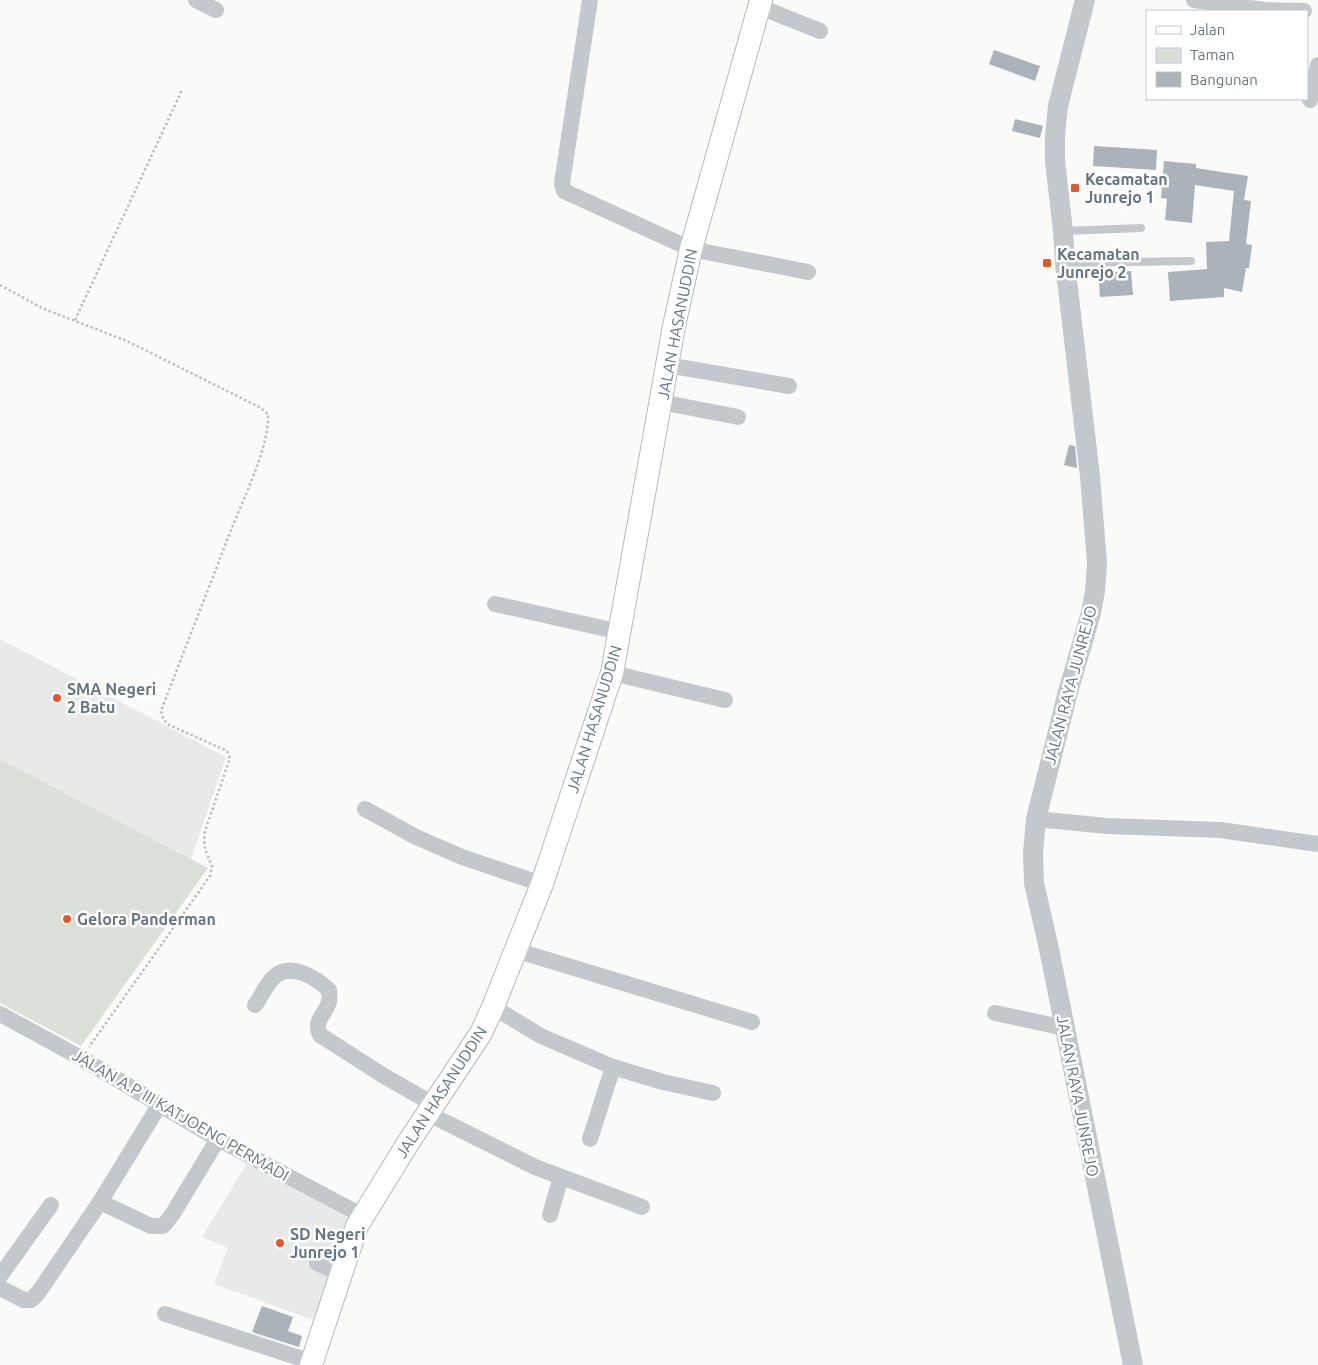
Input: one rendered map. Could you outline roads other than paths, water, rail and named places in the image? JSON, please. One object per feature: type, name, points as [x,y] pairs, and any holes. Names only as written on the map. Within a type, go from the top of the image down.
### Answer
[{"type":"main road","name":"JALAN HASANUDDIN","points":[[312,1363],[357,1226],[430,1108],[475,1041],[493,1007],[542,884],[612,673],[667,365],[691,250],[761,3]]},
{"type":"street","points":[[196,0],[216,10]]},
{"type":"street","points":[[590,0],[562,187],[567,194],[691,250],[808,272]]},
{"type":"street","name":"JALAN RAYA JUNREJO","points":[[1085,0],[1058,106],[1055,135],[1065,262],[1090,476],[1097,563],[1091,613],[1068,692],[1036,819],[1033,854],[1034,883],[1133,1365]]},
{"type":"street","points":[[1194,0],[1240,3],[1264,10]]},
{"type":"street","points":[[761,3],[820,31]]},
{"type":"street","points":[[1310,100],[1318,65]]},
{"type":"street","points":[[667,365],[789,386]]},
{"type":"street","points":[[661,402],[738,417]]},
{"type":"street","points":[[495,604],[620,632]]},
{"type":"street","points":[[612,673],[725,700]]},
{"type":"street","points":[[365,809],[416,837],[462,857],[542,884]]},
{"type":"street","points":[[1036,819],[1135,828],[1220,830],[1318,844]]},
{"type":"street","points":[[515,950],[752,1022]]},
{"type":"street","points":[[255,1005],[272,978],[282,971],[290,969],[321,982],[329,990],[329,1002],[317,1023],[320,1035],[430,1108],[526,1163],[642,1206]]},
{"type":"street","points":[[493,1007],[541,1036],[613,1067],[635,1075],[713,1093]]},
{"type":"street","points":[[995,1013],[1065,1028]]},
{"type":"street","name":"JALAN A.P III KATJOENG PERMADI","points":[[0,1014],[81,1058],[218,1139],[363,1216]]},
{"type":"street","points":[[590,1140],[613,1067]]},
{"type":"street","points":[[0,1288],[24,1300],[31,1300],[38,1294],[100,1202],[160,1104]]},
{"type":"street","points":[[100,1202],[151,1226],[163,1226],[172,1215],[218,1139]]},
{"type":"street","points":[[550,1215],[561,1177]]},
{"type":"street","points":[[0,1276],[51,1205]]},
{"type":"street","points":[[317,1263],[341,1274]]},
{"type":"street","points":[[165,1314],[312,1363]]},
{"type":"lane","points":[[1063,231],[1142,228]]},
{"type":"lane","points":[[1065,262],[1191,261]]},
{"type":"place","name":"Kecamatan Junrejo 1","points":[[1075,188]]},
{"type":"place","name":"Kecamatan Junrejo 2","points":[[1047,263]]},
{"type":"place","name":"SMA Negeri 2 Batu","points":[[57,698]]},
{"type":"place","name":"Gelora Panderman","points":[[67,919]]},
{"type":"place","name":"SD Negeri Junrejo 1","points":[[280,1243]]}]
